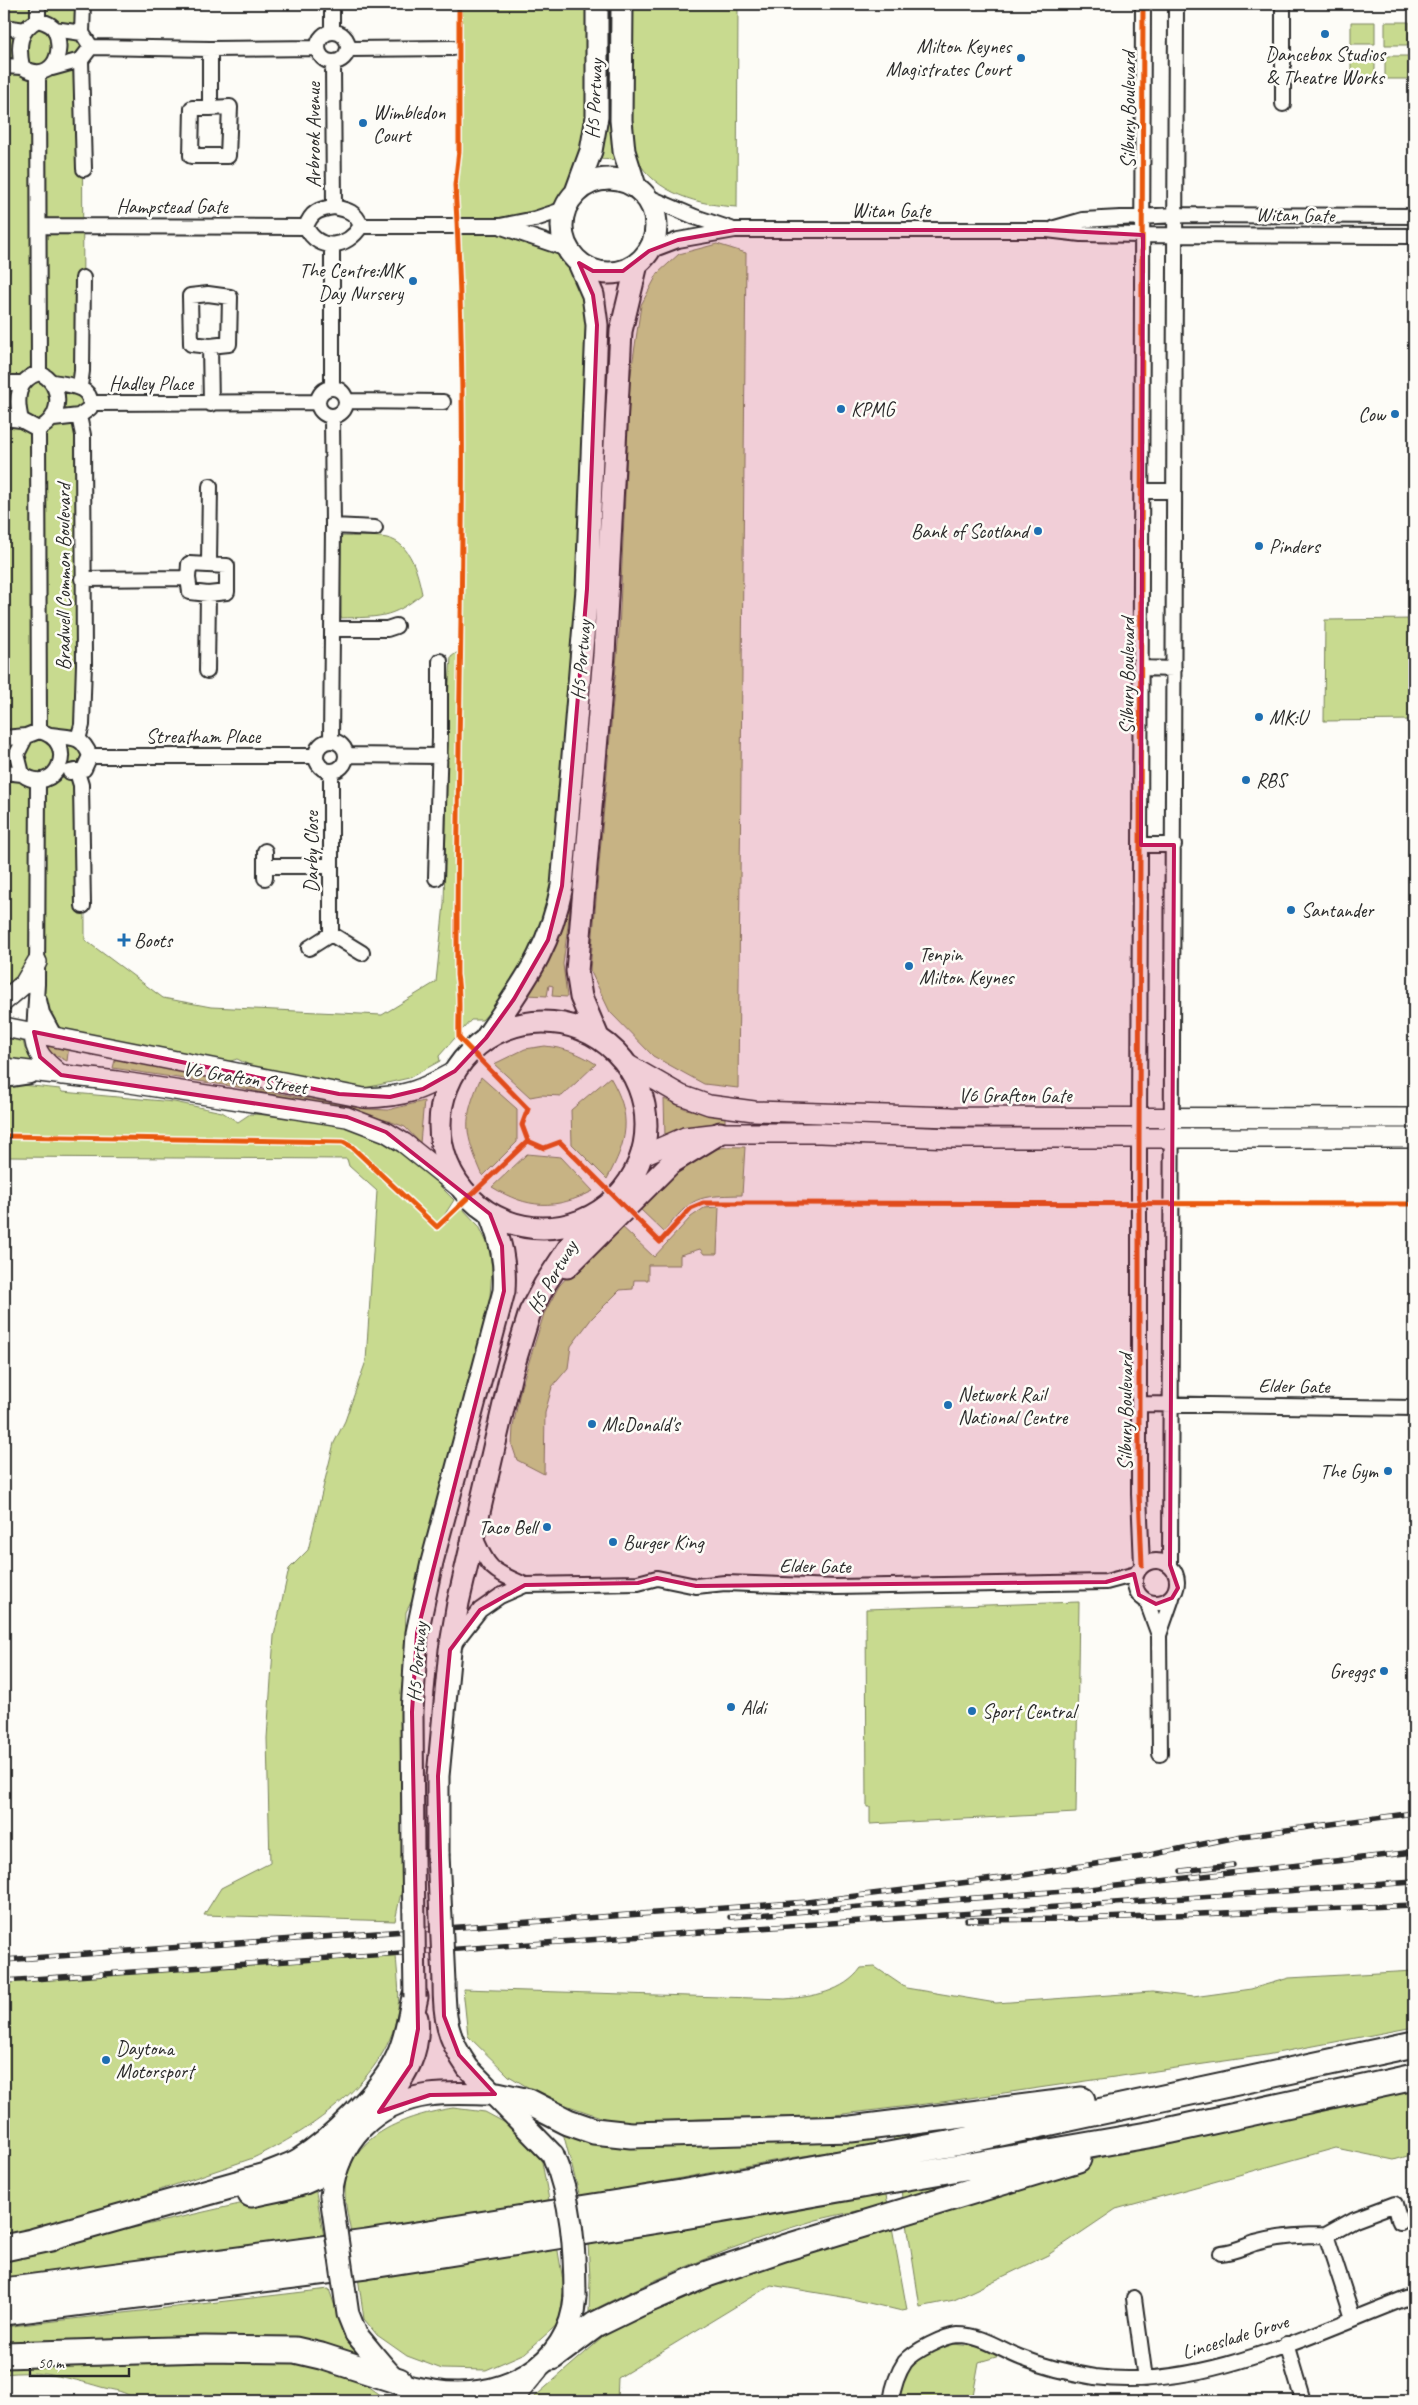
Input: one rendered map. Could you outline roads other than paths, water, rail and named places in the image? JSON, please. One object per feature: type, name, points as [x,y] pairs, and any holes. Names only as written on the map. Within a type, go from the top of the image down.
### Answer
[{"type":"highway","points":[[34,2241],[265,2176],[299,2161],[334,2134],[376,2092],[396,2063],[406,2038],[415,1997]]},
{"type":"highway","points":[[4,2291],[366,2243],[681,2194],[949,2144],[1414,2044]]},
{"type":"highway","points":[[496,2095],[529,2102],[568,2122],[594,2131],[631,2135],[715,2134],[851,2129],[1027,2108],[1306,2067]]},
{"type":"highway","points":[[4,2312],[366,2266],[684,2216],[1153,2134],[1414,2077]]},
{"type":"highway","points":[[545,2363],[595,2325],[707,2274],[784,2248],[1034,2173],[1153,2134]]},
{"type":"highway","points":[[4,2248],[133,2222],[304,2182],[322,2175],[338,2160]]},
{"type":"highway","points":[[4,2355],[205,2349],[295,2350],[321,2356],[403,2388]]},
{"type":"main road","name":"H5 Portway","points":[[570,201],[591,151],[597,117],[597,4]]},
{"type":"main road","name":"H5 Portway","points":[[622,4],[621,120],[624,151],[640,191]]},
{"type":"main road","points":[[604,179],[620,180],[640,191],[653,209],[656,223],[654,238],[643,258],[623,271],[608,273],[593,271],[574,256],[562,236],[562,222],[570,201],[589,183],[604,179]]},
{"type":"main road","name":"H5 Portway","points":[[486,1038],[514,999],[548,940],[562,886],[587,589],[596,325],[593,295],[574,256]]},
{"type":"main road","name":"H5 Portway","points":[[634,1188],[646,1131],[645,1110],[638,1083],[580,997],[577,971],[604,655],[621,331],[643,258]]},
{"type":"main road","points":[[455,1071],[486,1038],[509,1026],[526,1023],[559,1023],[579,1028],[616,1053]]},
{"type":"main road","name":"H5 Portway","points":[[379,2112],[406,2072],[416,2051],[418,2029],[415,1997],[412,1712],[417,1633],[432,1562],[504,1291],[505,1265],[502,1246],[447,1164],[440,1136],[441,1106],[455,1071]]},
{"type":"main road","points":[[472,1199],[508,1222],[549,1228],[568,1225],[602,1215],[634,1188],[720,1133]]},
{"type":"main road","name":"H5 Portway","points":[[545,2363],[568,2331],[575,2297],[571,2226],[564,2182],[553,2155],[468,2068],[450,2038],[444,2016],[438,1854],[438,1776],[450,1650],[511,1374],[530,1312],[545,1284],[602,1215]]},
{"type":"main road","points":[[496,2095],[430,2095],[409,2100],[379,2112],[351,2139],[338,2160],[331,2196],[348,2314],[356,2334],[403,2388],[468,2392],[495,2388],[545,2363]]},
{"type":"street","points":[[38,4],[38,20]]},
{"type":"street","points":[[83,4],[82,33],[91,47]]},
{"type":"street","points":[[332,4],[332,32]]},
{"type":"street","name":"Silbury Boulevard","points":[[1139,1570],[1143,4]]},
{"type":"street","points":[[1160,1754],[1159,1635],[1172,1598],[1178,1588],[1178,1579],[1170,1565],[1173,1223],[1173,491],[1176,4]]},
{"type":"street","points":[[1283,4],[1283,104]]},
{"type":"street","points":[[38,20],[54,30],[82,33]]},
{"type":"street","points":[[22,67],[20,40],[25,30],[38,20]]},
{"type":"street","points":[[4,27],[25,30]]},
{"type":"street","points":[[52,68],[58,49],[54,30]]},
{"type":"street","points":[[332,32],[344,36],[348,49],[344,59],[333,63],[323,59],[317,48],[323,36],[332,32]]},
{"type":"street","points":[[91,47],[317,48]]},
{"type":"street","points":[[4,66],[22,67],[38,74],[45,73],[52,68],[81,60],[91,47]]},
{"type":"street","points":[[348,49],[453,48]]},
{"type":"street","points":[[210,49],[210,108]]},
{"type":"street","points":[[81,60],[84,169]]},
{"type":"street","name":"Arbrook Avenue","points":[[333,63],[334,207]]},
{"type":"street","points":[[38,74],[39,373]]},
{"type":"street","name":"Witan Gate","points":[[640,191],[695,217],[735,230]]},
{"type":"street","points":[[361,226],[500,226],[535,219],[570,201]]},
{"type":"street","points":[[334,207],[347,209],[358,216],[361,226],[354,236],[332,245],[310,236],[306,226],[309,216],[321,209],[334,207]]},
{"type":"street","name":"Witan Gate","points":[[1047,230],[1084,220],[1176,215],[1414,216]]},
{"type":"street","name":"Hampstead Gate","points":[[39,226],[306,226]]},
{"type":"street","points":[[500,226],[574,256]]},
{"type":"street","name":"Witan Gate","points":[[643,258],[678,240],[735,230],[1047,230],[1081,234],[1414,236]]},
{"type":"street","points":[[332,245],[332,388]]},
{"type":"street","points":[[80,386],[82,370],[83,278]]},
{"type":"street","name":"Hadley Place","points":[[208,294],[230,297],[229,344],[210,346],[191,344],[190,296],[208,294]]},
{"type":"street","name":"Hadley Place","points":[[210,346],[211,404]]},
{"type":"street","points":[[4,418],[22,420],[38,429],[47,426],[52,419],[57,401],[53,382],[49,377],[39,373],[30,376],[22,383],[18,395],[22,420]]},
{"type":"street","points":[[52,419],[79,416],[90,408],[91,403],[88,394],[80,386],[53,382]]},
{"type":"street","points":[[4,384],[22,383]]},
{"type":"street","points":[[332,388],[343,393],[346,401],[344,410],[332,416],[320,410],[318,402],[323,391],[332,388]]},
{"type":"street","points":[[346,401],[443,402]]},
{"type":"street","name":"Hadley Place","points":[[91,403],[211,404],[318,402]]},
{"type":"street","name":"Bradwell Common Boulevard","points":[[78,738],[82,725],[84,664],[82,579],[83,435],[79,416]]},
{"type":"street","points":[[331,740],[334,526],[332,416]]},
{"type":"street","name":"Bradwell Common Boulevard","points":[[38,429],[38,734]]},
{"type":"street","points":[[209,563],[210,486]]},
{"type":"street","points":[[1142,491],[1173,491]]},
{"type":"street","points":[[334,526],[376,528]]},
{"type":"street","points":[[209,563],[227,566],[227,592],[208,594],[190,592],[188,578],[189,564],[209,563]]},
{"type":"street","points":[[82,579],[188,578]]},
{"type":"street","points":[[208,594],[208,671]]},
{"type":"street","points":[[332,629],[387,629],[396,626]]},
{"type":"street","points":[[436,878],[440,756],[440,661]]},
{"type":"street","points":[[1141,668],[1174,669]]},
{"type":"street","points":[[4,738],[38,734],[78,738],[86,746],[90,756],[84,769],[77,772],[56,772],[38,781],[29,779],[22,774],[4,772]]},
{"type":"street","points":[[38,734],[60,748],[61,756],[56,772]]},
{"type":"street","points":[[22,774],[17,754],[38,734]]},
{"type":"street","points":[[331,740],[343,746],[346,755],[340,768],[331,771],[319,765],[316,756],[322,743],[331,740]]},
{"type":"street","points":[[346,755],[440,756]]},
{"type":"street","name":"Streatham Place","points":[[90,756],[316,756]]},
{"type":"street","name":"Darby Close","points":[[331,771],[331,934]]},
{"type":"street","points":[[77,772],[81,785],[83,906]]},
{"type":"street","points":[[38,781],[37,962],[34,1032],[36,1050],[56,1074]]},
{"type":"street","points":[[1141,845],[1174,845]]},
{"type":"street","points":[[265,851],[265,872],[331,866]]},
{"type":"street","points":[[309,948],[331,934],[362,953]]},
{"type":"street","points":[[4,1001],[24,984],[37,962]]},
{"type":"street","points":[[36,984],[42,1014],[61,1038]]},
{"type":"street","name":"V6 Grafton Street","points":[[4,1027],[364,1098],[390,1097],[422,1090],[455,1071]]},
{"type":"street","name":"V6 Grafton Gate","points":[[616,1053],[680,1096],[726,1108],[754,1111],[942,1117],[1414,1118]]},
{"type":"street","name":"V6 Grafton Street","points":[[4,1068],[117,1082],[347,1117],[386,1132],[404,1143],[472,1199]]},
{"type":"street","points":[[4,1080],[56,1074]]},
{"type":"street","points":[[642,1156],[685,1136],[720,1133],[820,1133],[944,1138],[1414,1138]]},
{"type":"street","name":"Elder Gate","points":[[1140,1404],[1414,1408]]},
{"type":"street","name":"Elder Gate","points":[[474,1535],[488,1566],[498,1573],[525,1585]]},
{"type":"street","points":[[1159,1635],[1135,1582],[1139,1570],[1152,1561],[1170,1565]]},
{"type":"street","name":"Elder Gate","points":[[450,1650],[480,1610],[500,1596],[525,1585],[638,1583],[657,1578],[696,1586],[725,1583],[836,1587],[1106,1582],[1139,1570]]},
{"type":"street","name":"Elder Gate","points":[[1106,1582],[1143,1598]]},
{"type":"street","points":[[1143,1598],[1156,1604],[1164,1603],[1172,1598]]},
{"type":"street","points":[[1221,2253],[1234,2252],[1254,2244],[1290,2236],[1326,2235],[1355,2218],[1394,2204],[1400,2222]]},
{"type":"street","points":[[1326,2235],[1353,2318]]},
{"type":"street","name":"Linceslade Grove","points":[[891,2401],[894,2384],[906,2362],[932,2343],[957,2335],[984,2340],[1021,2358],[1055,2369],[1107,2378],[1145,2379],[1200,2372],[1286,2344],[1414,2295]]},
{"type":"street","points":[[1134,2298],[1145,2379]]},
{"type":"street","points":[[1286,2344],[1304,2401]]},
{"type":"street","points":[[512,2401],[545,2363]]},
{"type":"railway","points":[[4,1960],[807,1902],[1018,1876],[1140,1857],[1242,1836],[1414,1813]]},
{"type":"railway","points":[[730,1917],[1090,1889],[1414,1852]]},
{"type":"railway","points":[[1181,1871],[1233,1865]]},
{"type":"railway","points":[[4,1981],[1414,1882]]},
{"type":"railway","points":[[967,1920],[1077,1919],[1414,1905]]},
{"type":"place","name":"Dancebox Studios & Theatre Works","points":[[1325,34]]},
{"type":"place","name":"Milton Keynes Magistrates Court","points":[[1021,58]]},
{"type":"place","name":"Wimbledon Court","points":[[363,123]]},
{"type":"place","name":"The Centre:MK Day Nursery","points":[[413,281]]},
{"type":"place","name":"KPMG","points":[[841,409]]},
{"type":"place","name":"Cow","points":[[1395,414]]},
{"type":"place","name":"Bank of Scotland","points":[[1038,531]]},
{"type":"place","name":"Pinders","points":[[1259,546]]},
{"type":"place","name":"MK:U","points":[[1259,717]]},
{"type":"place","name":"RBS","points":[[1246,780]]},
{"type":"place","name":"Santander","points":[[1291,910]]},
{"type":"place","name":"Boots","points":[[124,940]]},
{"type":"place","name":"Tenpin Milton Keynes","points":[[909,966]]},
{"type":"place","name":"Network Rail National Centre","points":[[948,1405]]},
{"type":"place","name":"McDonald's","points":[[592,1424]]},
{"type":"place","name":"The Gym","points":[[1388,1471]]},
{"type":"place","name":"Taco Bell","points":[[547,1527]]},
{"type":"place","name":"Burger King","points":[[613,1542]]},
{"type":"place","name":"Greggs","points":[[1384,1671]]},
{"type":"place","name":"Aldi","points":[[731,1707]]},
{"type":"place","name":"Sport Central","points":[[972,1711]]},
{"type":"place","name":"Daytona Motorsport","points":[[106,2060]]}]
